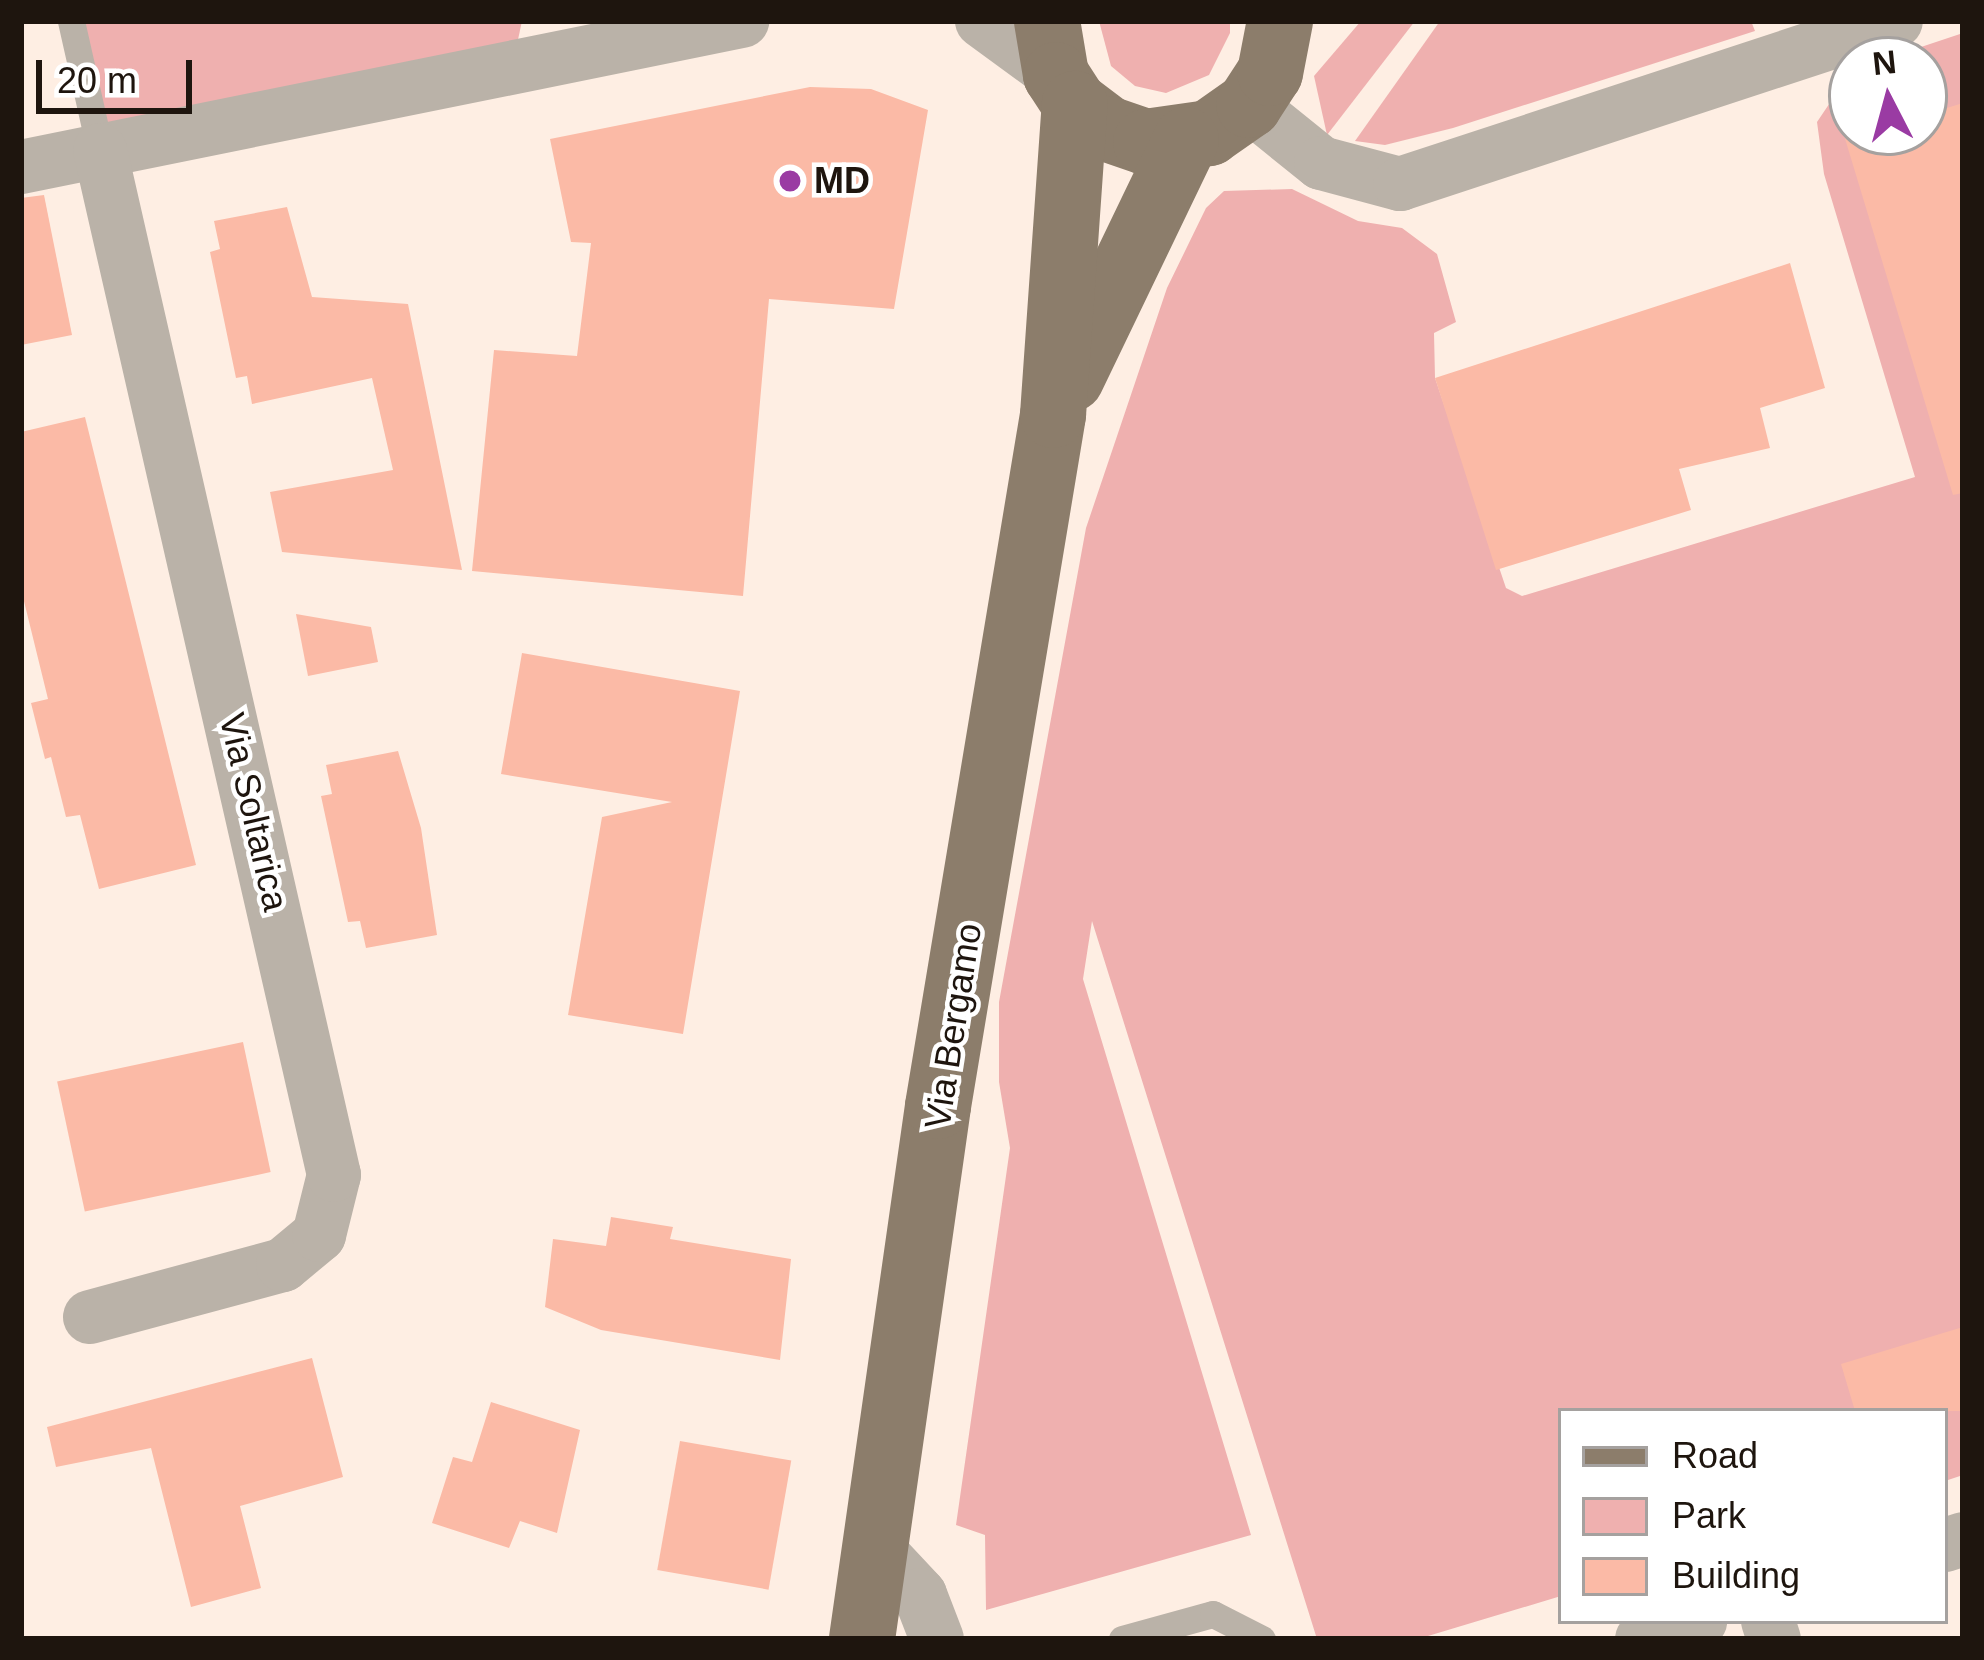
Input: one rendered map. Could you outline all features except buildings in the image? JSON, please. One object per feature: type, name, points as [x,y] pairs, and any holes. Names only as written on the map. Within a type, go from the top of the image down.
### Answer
[{"type":"main road","points":[[1059,67],[1127,136],[1186,140],[1249,105],[1288,26]]},
{"type":"main road","name":"Via Bergamo","points":[[862,1639],[938,1106],[1053,415],[1059,67]]},
{"type":"main road","name":"Via Bergamo","points":[[1053,415],[1186,140]]},
{"type":"street","points":[[21,167],[516,46],[742,21]]},
{"type":"street","points":[[982,21],[1059,67]]},
{"type":"street","points":[[1249,105],[1321,163],[1400,184],[1896,21]]},
{"type":"street","name":"Via Soltarica","points":[[90,1317],[284,1265],[319,1235],[334,1175],[100,150]]},
{"type":"street","points":[[877,1549],[920,1595],[937,1639]]},
{"type":"street","points":[[1642,1639],[1690,1624]]},
{"type":"lane","points":[[71,21],[100,150]]},
{"type":"lane","points":[[1122,1639],[1214,1614],[1262,1639]]},
{"type":"green space","points":[[71,21],[522,21],[511,72],[100,150]]},
{"type":"green space","points":[[1099,21],[1230,21],[1230,33],[1209,75],[1166,93],[1135,86],[1111,66]]},
{"type":"green space","points":[[1361,21],[1415,21],[1327,135],[1314,76]]},
{"type":"green space","points":[[1440,21],[1751,21],[1755,31],[1453,128],[1385,145],[1355,141]]},
{"type":"green space","points":[[1963,33],[1963,1475],[1948,1480],[1948,1408],[1558,1408],[1558,1597],[1418,1639],[1317,1639],[1092,921],[1083,979],[1251,1535],[986,1610],[985,1535],[956,1525],[1010,1148],[999,1082],[999,1002],[1086,528],[1167,288],[1206,208],[1224,191],[1292,189],[1358,221],[1402,228],[1437,254],[1456,322],[1434,333],[1435,378],[1506,588],[1522,596],[1915,477],[1824,174],[1817,122],[1828,106],[1828,156],[1948,156],[1948,38]]},
{"type":"place","name":"MD","points":[[790,181]]}]
